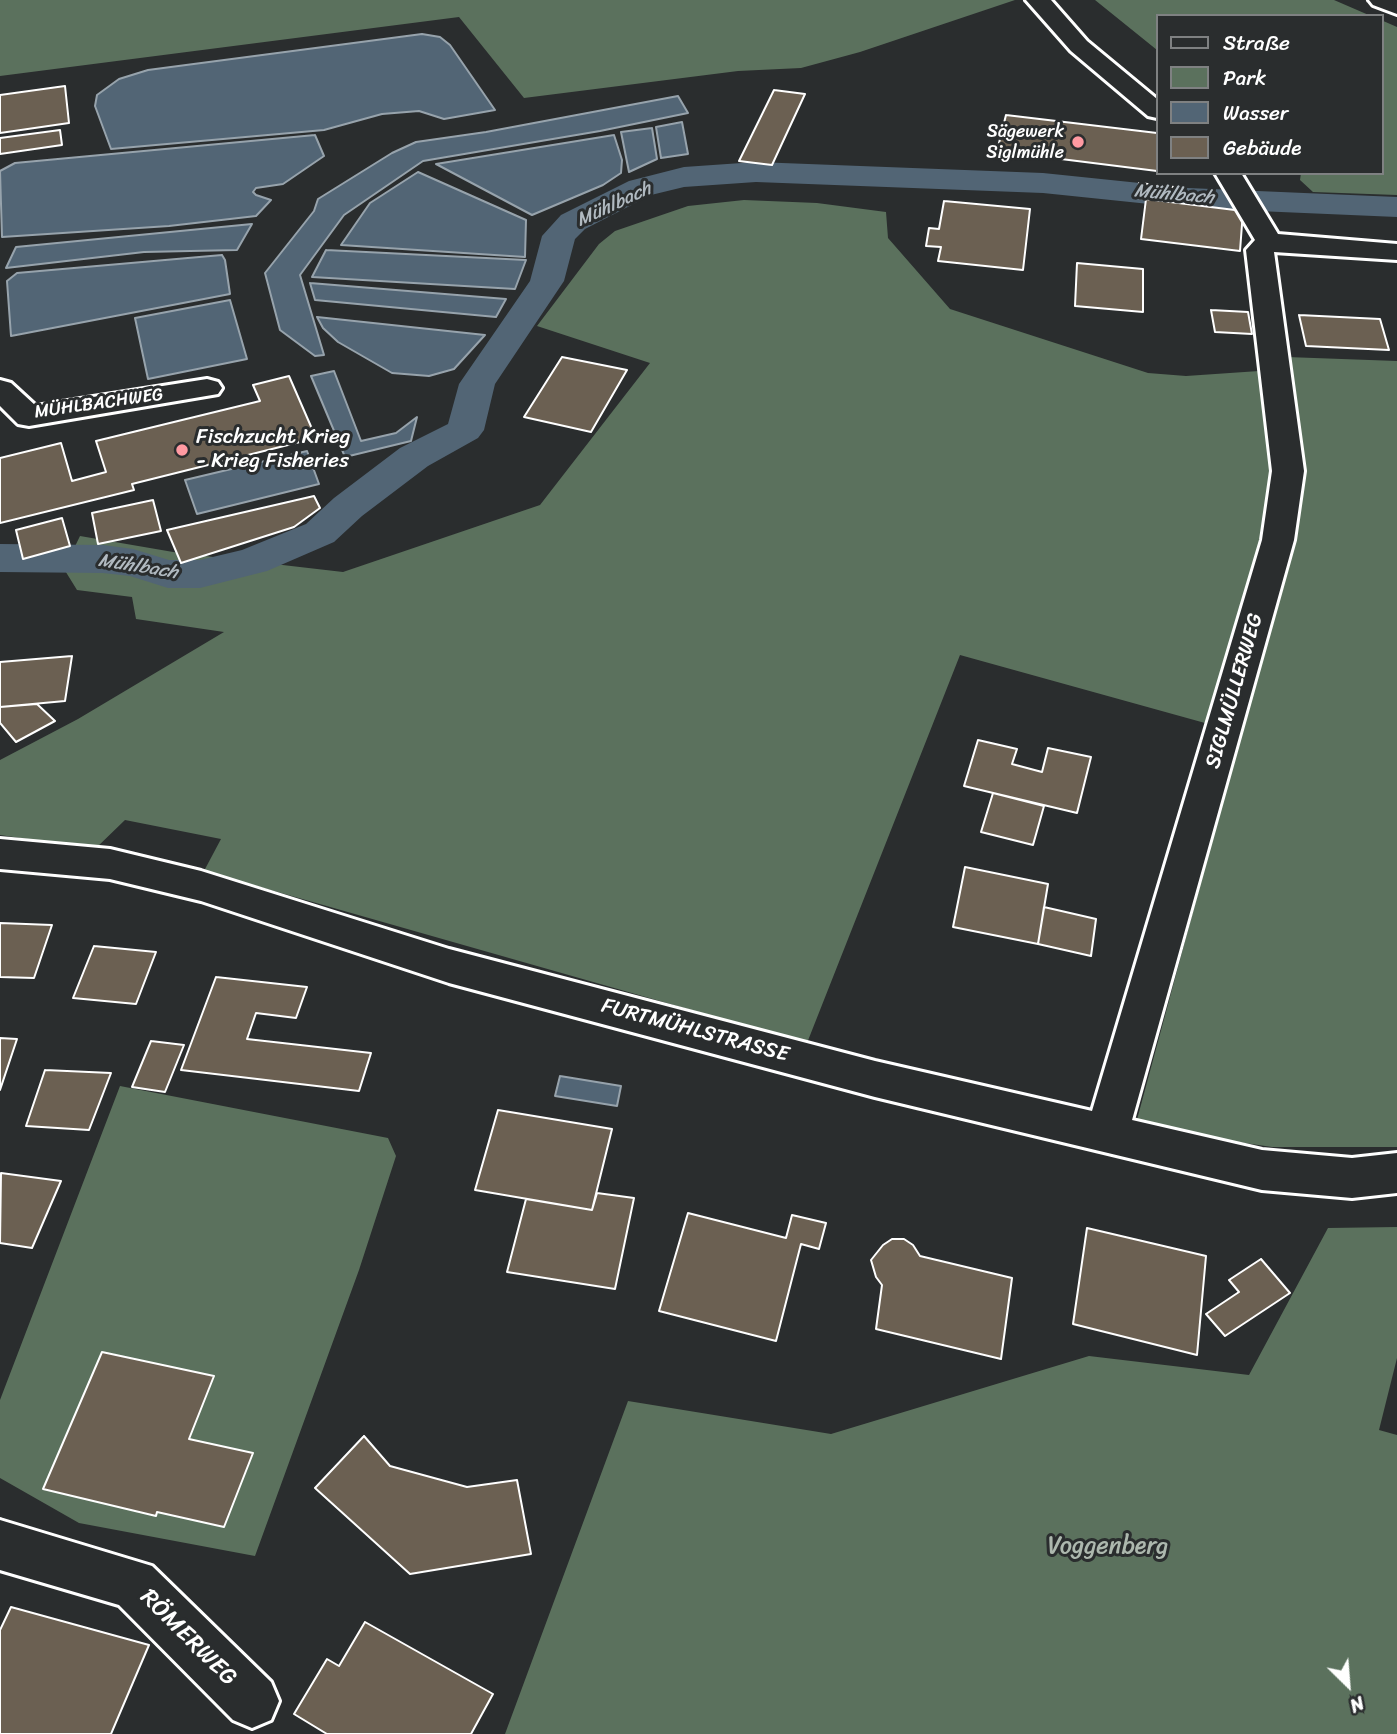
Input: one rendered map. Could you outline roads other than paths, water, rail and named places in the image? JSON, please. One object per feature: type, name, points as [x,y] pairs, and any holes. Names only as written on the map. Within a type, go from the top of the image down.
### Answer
[{"type":"street","points":[[1038,0],[1079,46],[1156,110]]},
{"type":"street","points":[[1381,0],[1397,7]]},
{"type":"street","points":[[1228,175],[1269,242],[1397,252]]},
{"type":"street","name":"SIGLMÜLLERWEG","points":[[1107,1134],[1278,540],[1288,471],[1260,260],[1260,250],[1269,242]]},
{"type":"street","name":"MÜHLBACHWEG","points":[[0,389],[29,417],[207,388]]},
{"type":"street","name":"FURTMÜHLSTRASSE","points":[[0,854],[110,864],[201,886],[449,966],[874,1079],[1262,1170],[1352,1178],[1397,1173]]},
{"type":"street","name":"RÖMERWEG","points":[[0,1545],[134,1584],[252,1701]]},
{"type":"water","points":[[422,34],[440,37],[450,45],[495,110],[444,119],[419,111],[382,114],[324,130],[111,149],[95,106],[97,95],[119,79],[148,70]]},
{"type":"water","points":[[678,96],[688,113],[423,161],[344,215],[300,275],[324,355],[315,356],[280,330],[265,273],[314,211],[318,199],[392,153],[416,142],[486,132]]},
{"type":"water","points":[[682,122],[688,154],[661,158],[656,127]]},
{"type":"water","points":[[652,128],[657,159],[629,172],[621,132]]},
{"type":"water","points":[[315,135],[324,156],[283,184],[256,188],[253,192],[256,195],[271,200],[256,216],[169,226],[2,237],[0,171],[15,163]]},
{"type":"water","points":[[614,135],[622,160],[621,173],[603,185],[532,215],[436,164]]},
{"type":"water","points":[[418,172],[526,220],[525,257],[341,245],[370,203]]},
{"type":"water","points":[[252,224],[237,250],[144,252],[6,268],[16,247]]},
{"type":"water","points":[[326,250],[526,260],[515,289],[312,277]]},
{"type":"water","points":[[222,255],[230,294],[11,336],[7,281],[17,273]]},
{"type":"water","points":[[310,283],[506,299],[496,317],[315,300]]},
{"type":"water","points":[[230,300],[247,359],[148,379],[135,318]]},
{"type":"water","points":[[317,317],[485,335],[454,369],[429,376],[392,373],[338,342],[323,328]]},
{"type":"water","points":[[334,371],[361,441],[396,433],[417,417],[411,441],[345,457],[311,376]]},
{"type":"water","points":[[307,451],[319,484],[197,514],[185,480]]},
{"type":"water","points":[[560,1076],[621,1086],[617,1106],[555,1096]]},
{"type":"waterway","name":"Mühlbach","points":[[0,558],[103,559],[133,563],[168,574],[200,574],[253,561],[320,533],[348,507],[414,457],[465,430],[477,384],[547,281],[559,236],[573,222],[640,188],[684,177],[756,172],[1043,183],[1188,198],[1397,207]]},
{"type":"place","name":"Sägewerk Siglmühle","points":[[1078,142]]},
{"type":"place","name":"Fischzucht Krieg - Krieg Fisheries","points":[[182,450]]},
{"type":"park label","name":"Voggenberg","points":[[1108,1547]]}]
